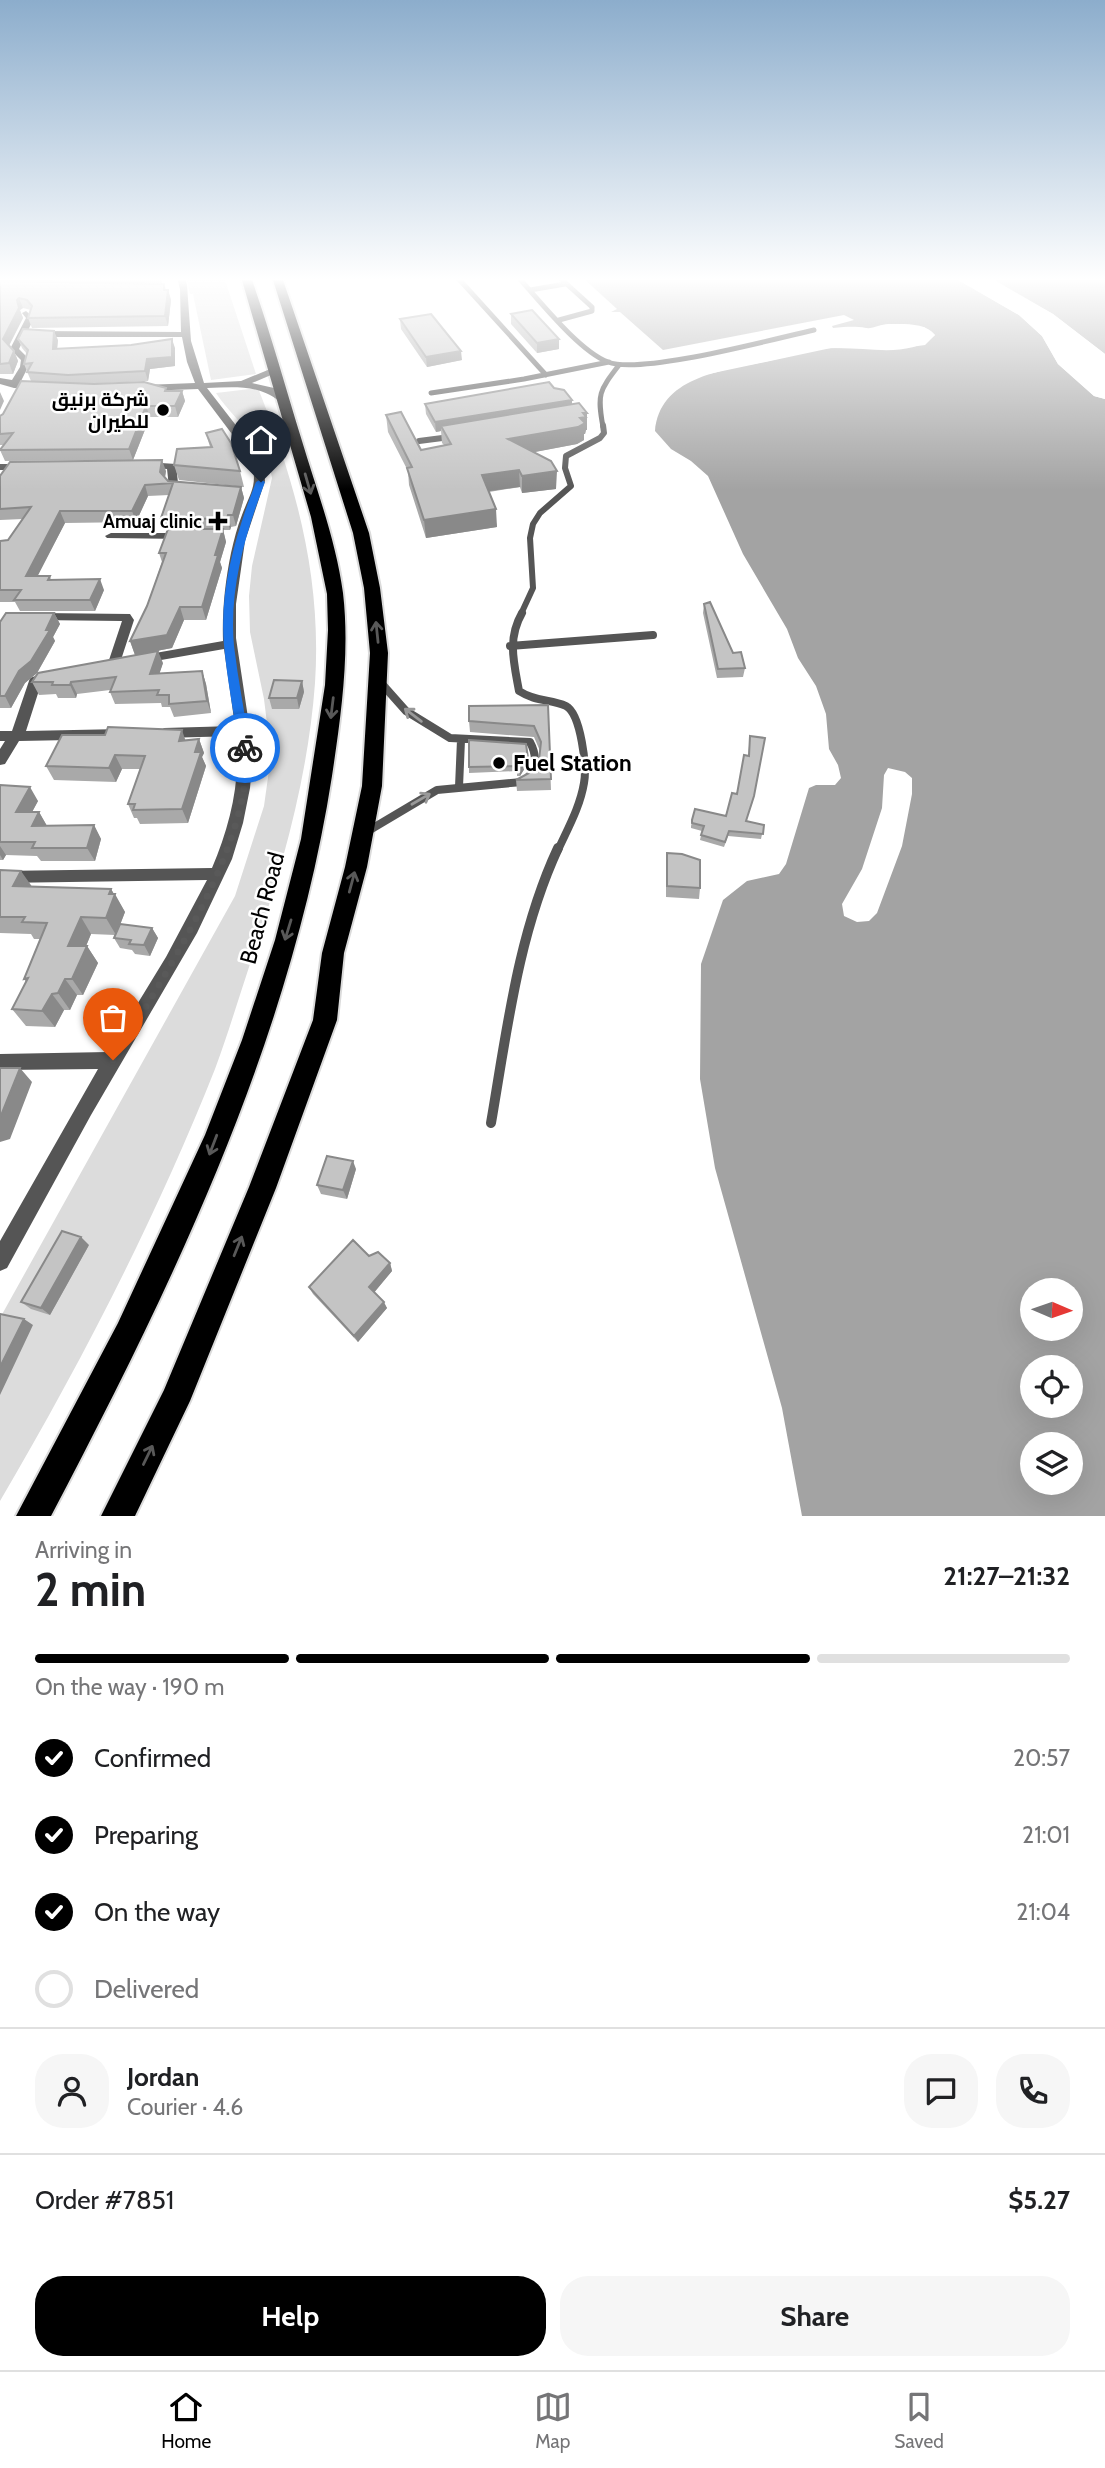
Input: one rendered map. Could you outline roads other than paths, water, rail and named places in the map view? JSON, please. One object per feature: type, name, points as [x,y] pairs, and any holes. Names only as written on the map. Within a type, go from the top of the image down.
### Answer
[{"type":"highway","name":"Beach Road","points":[[33,1516],[97,1399],[198,1183],[259,1026],[300,891],[324,777],[337,635],[335,594],[324,540],[268,348]]},
{"type":"highway","points":[[118,1516],[175,1401],[262,1188],[325,1020],[333,953],[372,786],[379,653],[372,588],[361,533],[300,348]]},
{"type":"street","points":[[15,348],[25,359],[15,397]]},
{"type":"street","points":[[0,1261],[113,1060],[175,959],[217,874],[233,831],[243,791],[246,759],[229,644],[232,575],[235,536],[253,493],[261,482],[257,461],[203,389],[190,348]]},
{"type":"street","points":[[130,388],[203,389],[243,384],[275,370]]},
{"type":"street","points":[[0,381],[46,387]]},
{"type":"street","points":[[243,384],[271,390],[282,399]]},
{"type":"street","points":[[132,465],[172,466],[173,485],[199,490]]},
{"type":"street","points":[[0,467],[40,467]]},
{"type":"street","points":[[111,536],[203,536]]},
{"type":"street","points":[[25,617],[125,617],[128,620],[109,665],[229,644]]},
{"type":"street","points":[[0,760],[34,681],[62,674]]},
{"type":"street","points":[[11,736],[243,731]]},
{"type":"street","points":[[0,877],[217,874]]},
{"type":"street","points":[[0,1062],[113,1060]]},
{"type":"lane","points":[[521,348],[546,375]]},
{"type":"lane","points":[[589,348],[597,355],[619,365],[651,364],[729,348]]},
{"type":"lane","points":[[431,393],[610,362]]},
{"type":"lane","points":[[491,1123],[517,969],[550,866],[577,808],[585,781],[579,729],[573,714],[566,706],[532,699],[519,691],[510,646],[516,623],[528,603],[533,585],[530,537],[533,524],[541,512],[565,495],[571,486],[565,468],[566,456],[571,451],[599,441],[604,433],[597,400],[605,383],[619,365]]},
{"type":"lane","points":[[419,442],[463,435]]},
{"type":"lane","points":[[510,646],[653,635]]},
{"type":"lane","points":[[362,835],[429,794],[459,787],[522,782],[530,779],[534,771],[533,746],[526,740],[461,740],[444,735],[406,711],[379,679]]},
{"type":"lane","points":[[459,787],[461,740]]},
{"type":"place","name":"شركة برنيق للطيران","points":[[163,410]]},
{"type":"place","name":"Amuaj clinic","points":[[218,521]]},
{"type":"place","name":"Fuel Station","points":[[499,763]]}]
